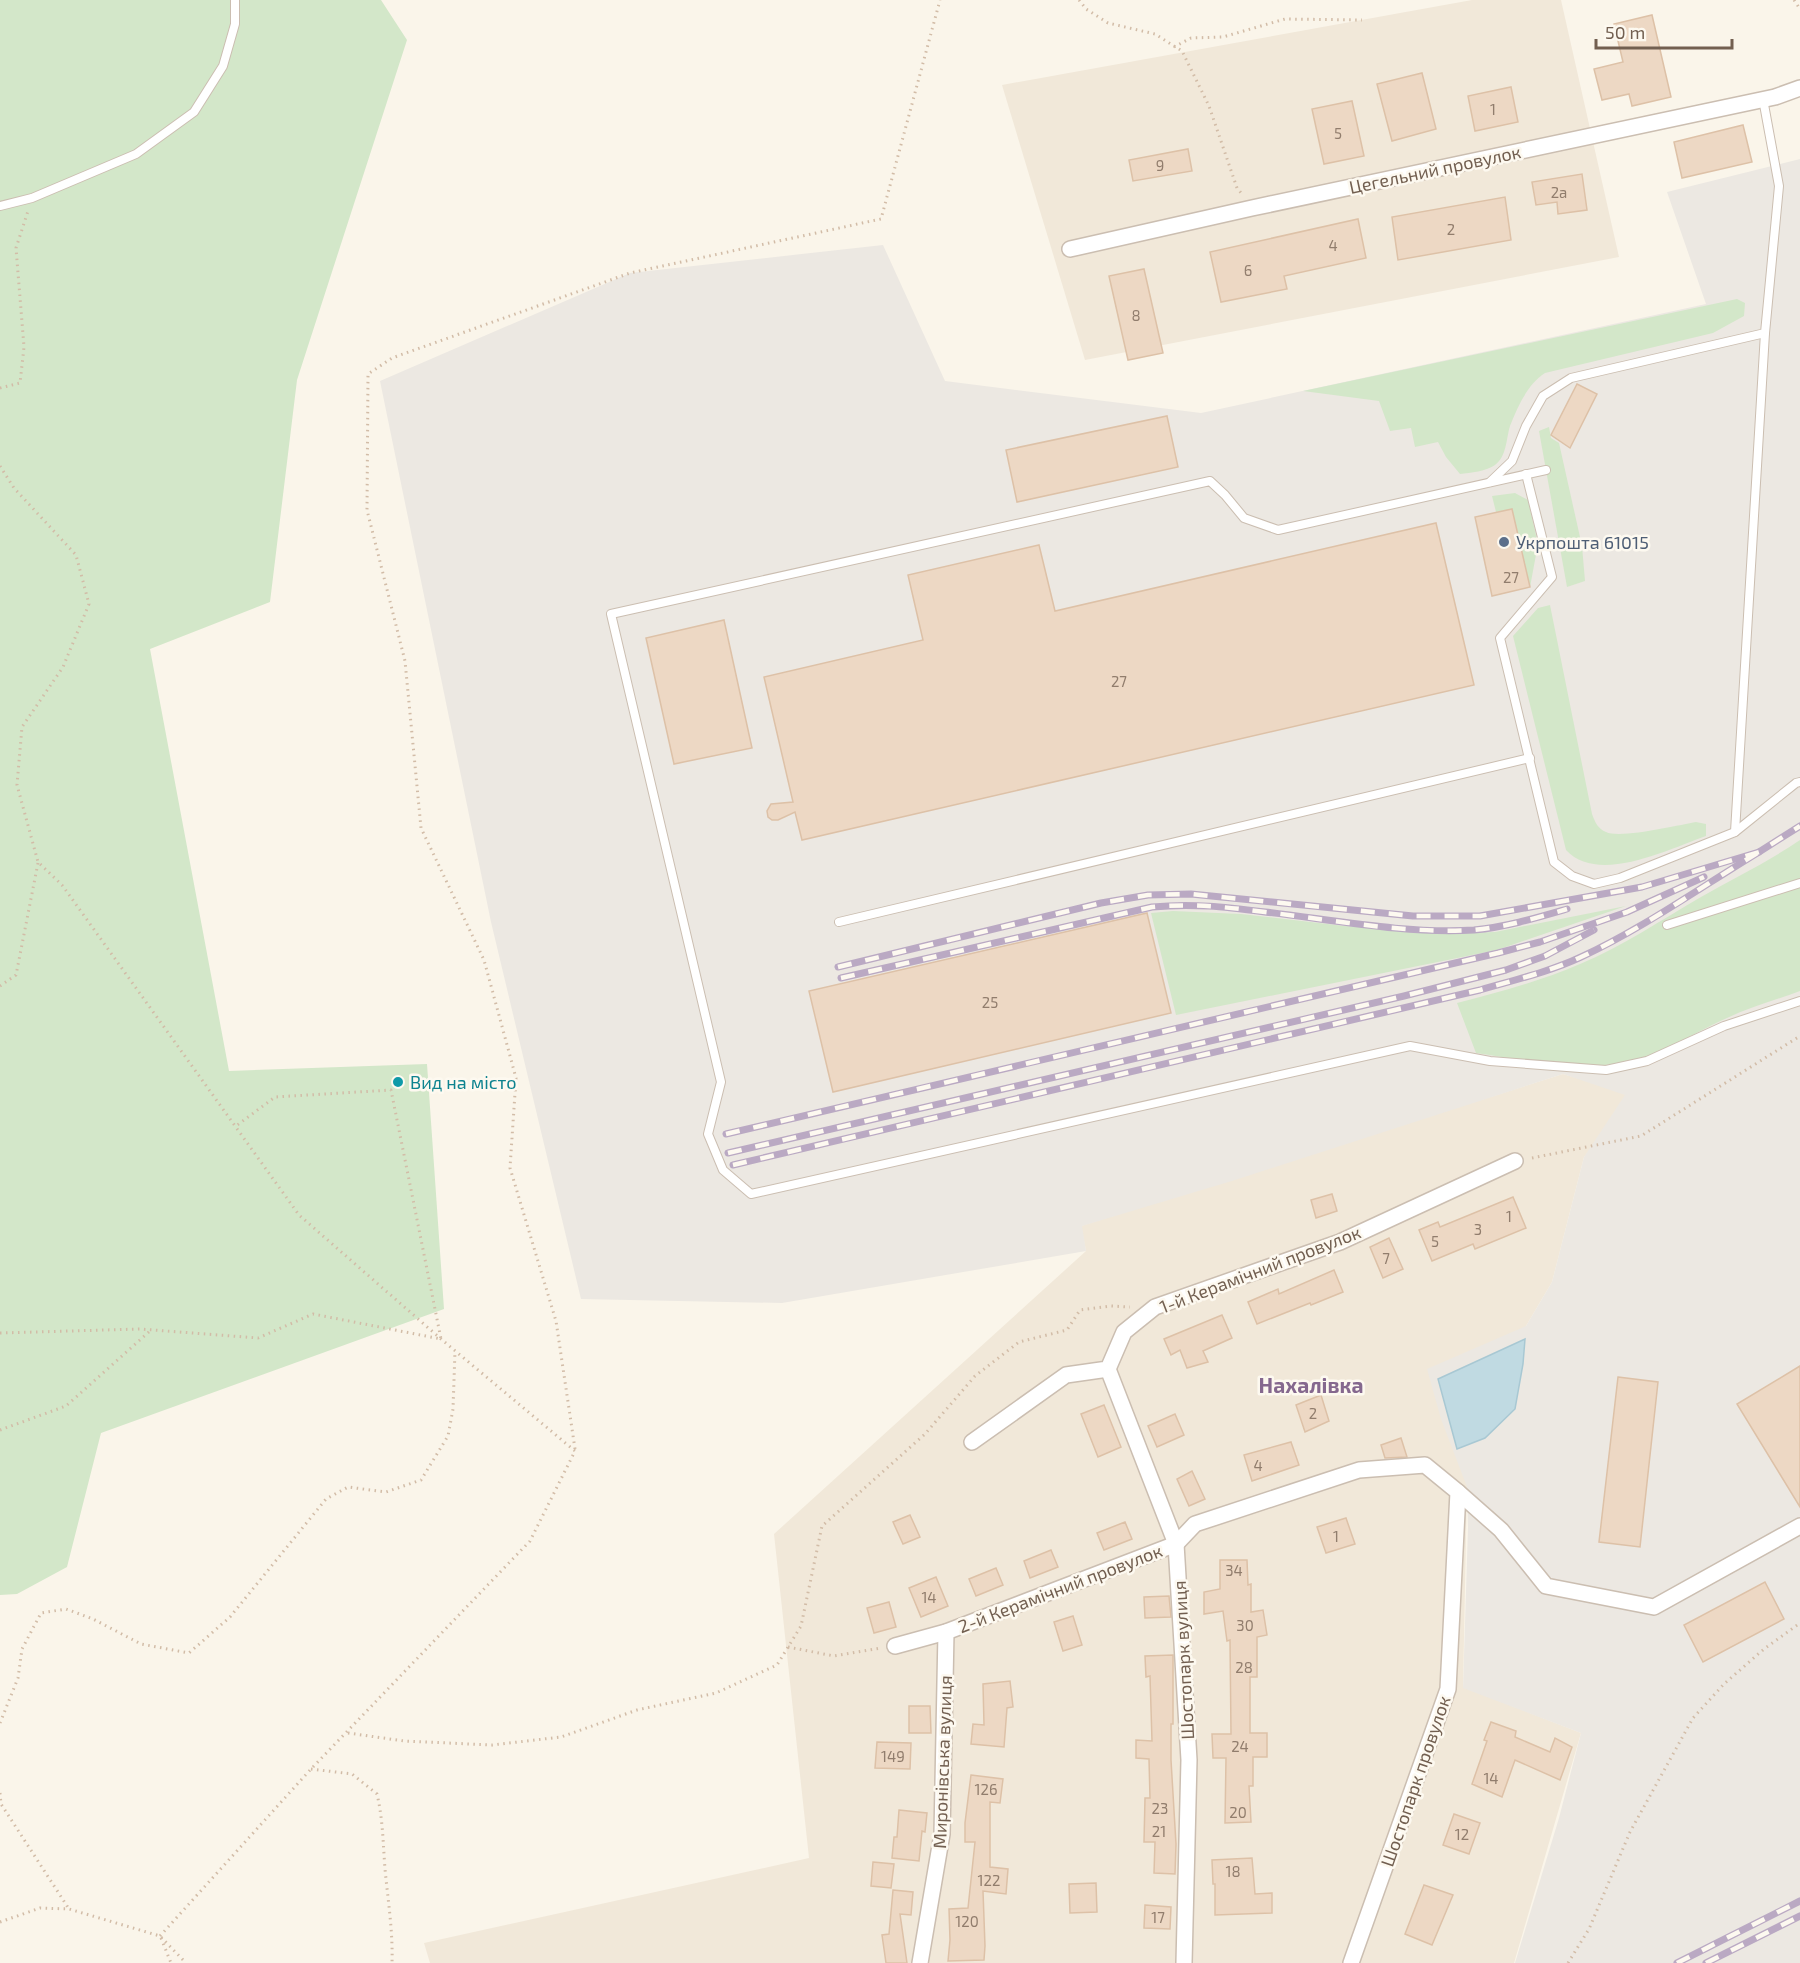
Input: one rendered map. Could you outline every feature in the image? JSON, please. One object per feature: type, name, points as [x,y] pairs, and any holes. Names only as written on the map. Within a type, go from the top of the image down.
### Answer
[{"type":"street","name":"Цегельний провулок","points":[[1070,249],[1763,99],[1800,88]]},
{"type":"street","name":"1-й Керамічний провулок","points":[[1108,1370],[1124,1332],[1155,1307],[1340,1242],[1515,1161]]},
{"type":"street","points":[[972,1442],[1066,1375],[1108,1370]]},
{"type":"street","name":"Шостопарк вулиця","points":[[1108,1370],[1176,1544],[1189,1760],[1184,1963]]},
{"type":"street","name":"2-й Керамічний провулок","points":[[895,1646],[946,1632],[1176,1544],[1195,1524],[1359,1470],[1425,1465],[1458,1492]]},
{"type":"street","points":[[1458,1492],[1501,1530],[1546,1586],[1654,1607],[1800,1526]]},
{"type":"street","name":"Шостопарк провулок","points":[[1351,1963],[1448,1689],[1458,1492]]},
{"type":"street","name":"Миронівська вулиця","points":[[920,1963],[942,1834],[946,1632]]},
{"type":"lane","points":[[0,206],[32,198],[136,154],[194,112],[223,66],[235,24],[235,0]]},
{"type":"lane","points":[[1735,832],[1765,333],[1779,186],[1763,99]]},
{"type":"lane","points":[[1490,482],[1512,460],[1526,426],[1543,396],[1571,378],[1765,333]]},
{"type":"lane","points":[[1546,470],[1278,530],[1244,518],[1210,481],[611,614],[721,1082],[708,1134],[723,1170],[751,1194],[1410,1046],[1490,1061],[1606,1070],[1647,1061],[1724,1026],[1800,1001]]},
{"type":"lane","points":[[1526,474],[1552,577],[1500,638],[1554,862],[1572,876],[1594,884],[1620,878],[1735,832],[1800,782]]},
{"type":"lane","points":[[839,922],[1530,758]]},
{"type":"lane","points":[[1667,925],[1800,883]]},
{"type":"path","points":[[160,1936],[311,1769],[530,1541],[575,1451],[556,1321],[510,1168],[516,1078],[484,960],[421,828],[405,661],[367,510],[368,374],[392,358],[630,273],[881,219],[940,0]]},
{"type":"path","points":[[1079,0],[1086,9],[1108,23],[1155,34],[1182,51],[1209,106],[1237,188],[1252,208]]},
{"type":"path","points":[[1794,0],[1800,9]]},
{"type":"path","points":[[1174,46],[1191,38],[1223,37],[1285,19],[1362,20]]},
{"type":"path","points":[[0,388],[20,383],[24,347],[16,248],[32,198]]},
{"type":"path","points":[[0,466],[14,488],[76,555],[89,604],[63,667],[22,727],[17,785],[38,862],[16,975],[0,986]]},
{"type":"path","points":[[38,862],[62,885],[299,1215],[455,1351],[575,1451]]},
{"type":"path","points":[[1515,1161],[1641,1136],[1800,1036]]},
{"type":"path","points":[[235,1126],[275,1097],[391,1089],[441,1339]]},
{"type":"path","points":[[348,1733],[404,1742],[492,1745],[561,1737],[637,1710],[716,1693],[777,1665],[801,1626],[822,1526],[925,1434],[975,1376],[1019,1342],[1067,1330],[1080,1310],[1111,1306],[1155,1307]]},
{"type":"path","points":[[0,1333],[151,1330],[258,1338],[313,1314],[441,1339]]},
{"type":"path","points":[[0,1430],[66,1406],[151,1330]]},
{"type":"path","points":[[0,1724],[18,1678],[22,1649],[41,1613],[66,1609],[93,1619],[141,1644],[189,1653],[230,1617],[326,1500],[348,1487],[386,1492],[422,1480],[448,1436],[453,1409],[455,1351]]},
{"type":"path","points":[[1568,1963],[1589,1929],[1630,1832],[1693,1718],[1724,1684],[1764,1649],[1800,1623]]},
{"type":"path","points":[[788,1647],[834,1656],[895,1646]]},
{"type":"path","points":[[311,1769],[352,1774],[377,1794],[385,1837],[392,1963]]},
{"type":"path","points":[[0,1793],[1,1804],[69,1910]]},
{"type":"path","points":[[0,1922],[40,1908],[69,1910],[160,1936],[186,1963]]},
{"type":"path","points":[[160,1936],[171,1963]]},
{"type":"shaded area","points":[[1472,0],[1561,0],[1619,257],[1085,360],[1002,85]]},
{"type":"shaded area","points":[[1800,159],[1800,1963],[1515,1963],[1559,1818],[1581,1733],[1463,1688],[1467,1487],[1441,1419],[1427,1369],[1526,1326],[1552,1282],[1584,1157],[1625,1095],[1563,1074],[1235,1180],[1082,1226],[1086,1251],[782,1303],[581,1299],[491,922],[380,381],[630,273],[883,245],[945,381],[1201,413],[1706,304],[1667,192]]},
{"type":"shaded area","points":[[1563,1074],[1636,1096],[1584,1157],[1552,1282],[1526,1326],[1467,1487],[1463,1687],[1581,1733],[1514,1963],[430,1963],[424,1943],[809,1858],[774,1534],[1086,1251],[1081,1226]]},
{"type":"green space","points":[[0,0],[381,0],[407,40],[297,380],[270,602],[150,649],[229,1071],[427,1064],[444,1309],[101,1433],[67,1567],[17,1594],[0,1595]]},
{"type":"green space","points":[[1737,299],[1745,303],[1744,316],[1713,333],[1545,373],[1528,390],[1520,404],[1510,426],[1502,457],[1492,467],[1478,471],[1460,474],[1446,457],[1438,442],[1415,447],[1411,428],[1390,431],[1379,401],[1303,391]]},
{"type":"green space","points":[[1549,427],[1551,438],[1559,443],[1582,546],[1585,581],[1567,587],[1539,431]]},
{"type":"green space","points":[[1515,493],[1528,500],[1538,544],[1530,587],[1512,509],[1496,512],[1492,496]]},
{"type":"green space","points":[[1550,605],[1592,814],[1597,825],[1606,832],[1624,834],[1696,822],[1706,824],[1706,836],[1654,855],[1615,864],[1596,864],[1580,860],[1566,850],[1513,636],[1538,608]]},
{"type":"green space","points":[[1800,840],[1800,991],[1736,1014],[1668,1048],[1631,1061],[1574,1065],[1533,1062],[1476,1053],[1457,1003],[1535,981],[1596,957]]},
{"type":"green space","points":[[1626,906],[1497,950],[1176,1015],[1151,913],[1173,911],[1241,914],[1345,926],[1455,933],[1495,932]]},
{"type":"water","points":[[1525,1339],[1515,1409],[1485,1438],[1457,1449],[1438,1379]]},
{"type":"building","points":[[1652,15],[1671,97],[1632,106],[1629,94],[1602,100],[1594,69],[1623,62],[1614,24]]},
{"type":"building","points":[[1422,73],[1436,129],[1392,141],[1377,84]]},
{"type":"building","points":[[1511,87],[1518,122],[1475,131],[1468,96]]},
{"type":"building","points":[[1352,101],[1364,156],[1324,164],[1312,109]]},
{"type":"building","points":[[1743,125],[1752,162],[1682,178],[1674,142]]},
{"type":"building","points":[[1188,149],[1192,171],[1133,181],[1129,160]]},
{"type":"building","points":[[1582,174],[1587,210],[1558,214],[1557,202],[1536,205],[1532,182]]},
{"type":"building","points":[[1505,197],[1511,240],[1398,260],[1392,217]]},
{"type":"building","points":[[1358,219],[1366,258],[1284,276],[1287,289],[1221,302],[1210,252]]},
{"type":"building","points":[[1144,269],[1163,353],[1128,360],[1109,276]]},
{"type":"building","points":[[1577,384],[1597,394],[1570,448],[1551,435]]},
{"type":"building","points":[[1167,416],[1178,467],[1017,502],[1006,450]]},
{"type":"building","points":[[1512,509],[1530,587],[1492,596],[1475,517]]},
{"type":"building","points":[[1436,523],[1474,685],[802,840],[795,812],[778,820],[768,817],[767,811],[771,804],[793,802],[764,677],[923,640],[908,575],[1039,545],[1055,611]]},
{"type":"building","points":[[724,620],[752,748],[674,764],[646,638]]},
{"type":"building","points":[[1147,913],[1171,1013],[833,1092],[809,991]]},
{"type":"building","points":[[1332,1194],[1337,1211],[1316,1218],[1311,1200]]},
{"type":"building","points":[[1513,1197],[1526,1228],[1475,1249],[1473,1244],[1432,1261],[1419,1230],[1438,1222],[1440,1227]]},
{"type":"building","points":[[1389,1238],[1403,1269],[1383,1278],[1370,1247]]},
{"type":"building","points":[[1334,1270],[1343,1292],[1257,1324],[1248,1302],[1278,1289],[1279,1294]]},
{"type":"building","points":[[1222,1315],[1232,1338],[1203,1351],[1208,1362],[1187,1368],[1180,1350],[1171,1355],[1164,1339]]},
{"type":"building","points":[[1800,1366],[1800,1507],[1737,1404]]},
{"type":"building","points":[[1618,1377],[1658,1382],[1640,1547],[1599,1542]]},
{"type":"building","points":[[1321,1395],[1329,1421],[1305,1432],[1296,1405]]},
{"type":"building","points":[[1104,1405],[1121,1447],[1098,1457],[1081,1414]]},
{"type":"building","points":[[1175,1414],[1184,1435],[1157,1447],[1148,1426]]},
{"type":"building","points":[[1401,1438],[1407,1457],[1385,1458],[1381,1445]]},
{"type":"building","points":[[1291,1442],[1299,1465],[1252,1481],[1244,1455]]},
{"type":"building","points":[[1192,1471],[1205,1499],[1189,1506],[1177,1479]]},
{"type":"building","points":[[910,1515],[920,1537],[903,1544],[893,1522]]},
{"type":"building","points":[[1346,1518],[1355,1544],[1326,1553],[1317,1527]]},
{"type":"building","points":[[1125,1522],[1132,1539],[1104,1550],[1097,1533]]},
{"type":"building","points":[[1051,1550],[1058,1567],[1030,1578],[1024,1561]]},
{"type":"building","points":[[1220,1560],[1247,1560],[1248,1585],[1251,1584],[1251,1612],[1263,1610],[1267,1635],[1257,1637],[1257,1677],[1250,1677],[1250,1733],[1267,1733],[1267,1757],[1253,1757],[1253,1786],[1249,1786],[1251,1822],[1225,1823],[1226,1758],[1213,1758],[1212,1734],[1231,1734],[1230,1640],[1227,1641],[1223,1611],[1204,1614],[1204,1592],[1220,1589]]},
{"type":"building","points":[[996,1568],[1003,1585],[976,1596],[969,1579]]},
{"type":"building","points":[[936,1577],[948,1606],[921,1617],[909,1588]]},
{"type":"building","points":[[1765,1582],[1784,1619],[1703,1662],[1684,1625]]},
{"type":"building","points":[[1169,1596],[1171,1617],[1145,1618],[1144,1597]]},
{"type":"building","points":[[889,1602],[896,1627],[874,1633],[867,1608]]},
{"type":"building","points":[[1073,1616],[1082,1645],[1063,1651],[1054,1622]]},
{"type":"building","points":[[1173,1655],[1171,1760],[1176,1844],[1175,1874],[1154,1873],[1155,1842],[1144,1842],[1145,1798],[1150,1798],[1149,1759],[1136,1758],[1136,1740],[1152,1741],[1150,1676],[1146,1677],[1145,1656]]},
{"type":"building","points":[[1010,1681],[1013,1707],[1007,1708],[1004,1747],[971,1744],[973,1724],[984,1725],[983,1684]]},
{"type":"building","points":[[909,1706],[930,1706],[931,1733],[909,1733]]},
{"type":"building","points":[[1491,1722],[1516,1731],[1515,1737],[1550,1752],[1555,1738],[1572,1747],[1560,1780],[1515,1760],[1502,1797],[1472,1784]]},
{"type":"building","points":[[877,1742],[911,1743],[910,1769],[875,1768]]},
{"type":"building","points":[[971,1775],[1003,1779],[1000,1803],[990,1802],[990,1867],[1008,1869],[1006,1894],[983,1891],[984,1960],[948,1961],[949,1909],[968,1908],[975,1842],[965,1842]]},
{"type":"building","points":[[899,1810],[927,1813],[925,1832],[922,1831],[919,1861],[892,1858],[894,1837],[897,1837]]},
{"type":"building","points":[[1454,1814],[1480,1823],[1469,1854],[1443,1845]]},
{"type":"building","points":[[1252,1858],[1255,1894],[1272,1893],[1272,1913],[1215,1915],[1212,1860]]},
{"type":"building","points":[[873,1862],[894,1864],[891,1888],[871,1886]]},
{"type":"building","points":[[1096,1883],[1097,1912],[1070,1913],[1069,1884]]},
{"type":"building","points":[[1424,1885],[1453,1895],[1432,1945],[1405,1934]]},
{"type":"building","points":[[893,1890],[913,1892],[911,1915],[900,1914],[907,1963],[886,1963],[882,1935],[889,1934]]},
{"type":"building","points":[[1145,1905],[1171,1907],[1170,1929],[1144,1928]]},
{"type":"railway","points":[[838,967],[1101,903],[1148,895],[1191,894],[1413,916],[1480,916],[1642,887],[1759,852],[1800,826]]},
{"type":"railway","points":[[733,1165],[1480,990],[1531,975],[1569,962],[1604,946],[1759,852]]},
{"type":"railway","points":[[726,1134],[1540,942],[1627,912],[1704,877]]},
{"type":"railway","points":[[841,978],[1152,907],[1181,905],[1222,907],[1370,926],[1448,931],[1498,927],[1567,909]]},
{"type":"railway","points":[[728,1153],[1404,996],[1506,970],[1545,956],[1594,930]]},
{"type":"railway","points":[[1677,1963],[1800,1901]]},
{"type":"railway","points":[[1706,1963],[1800,1916]]},
{"type":"place","name":"Укрпошта 61015","points":[[1504,542]]},
{"type":"place","name":"Вид на місто","points":[[398,1082]]},
{"type":"district","name":"Нахалівка","points":[[1311,1384]]}]
